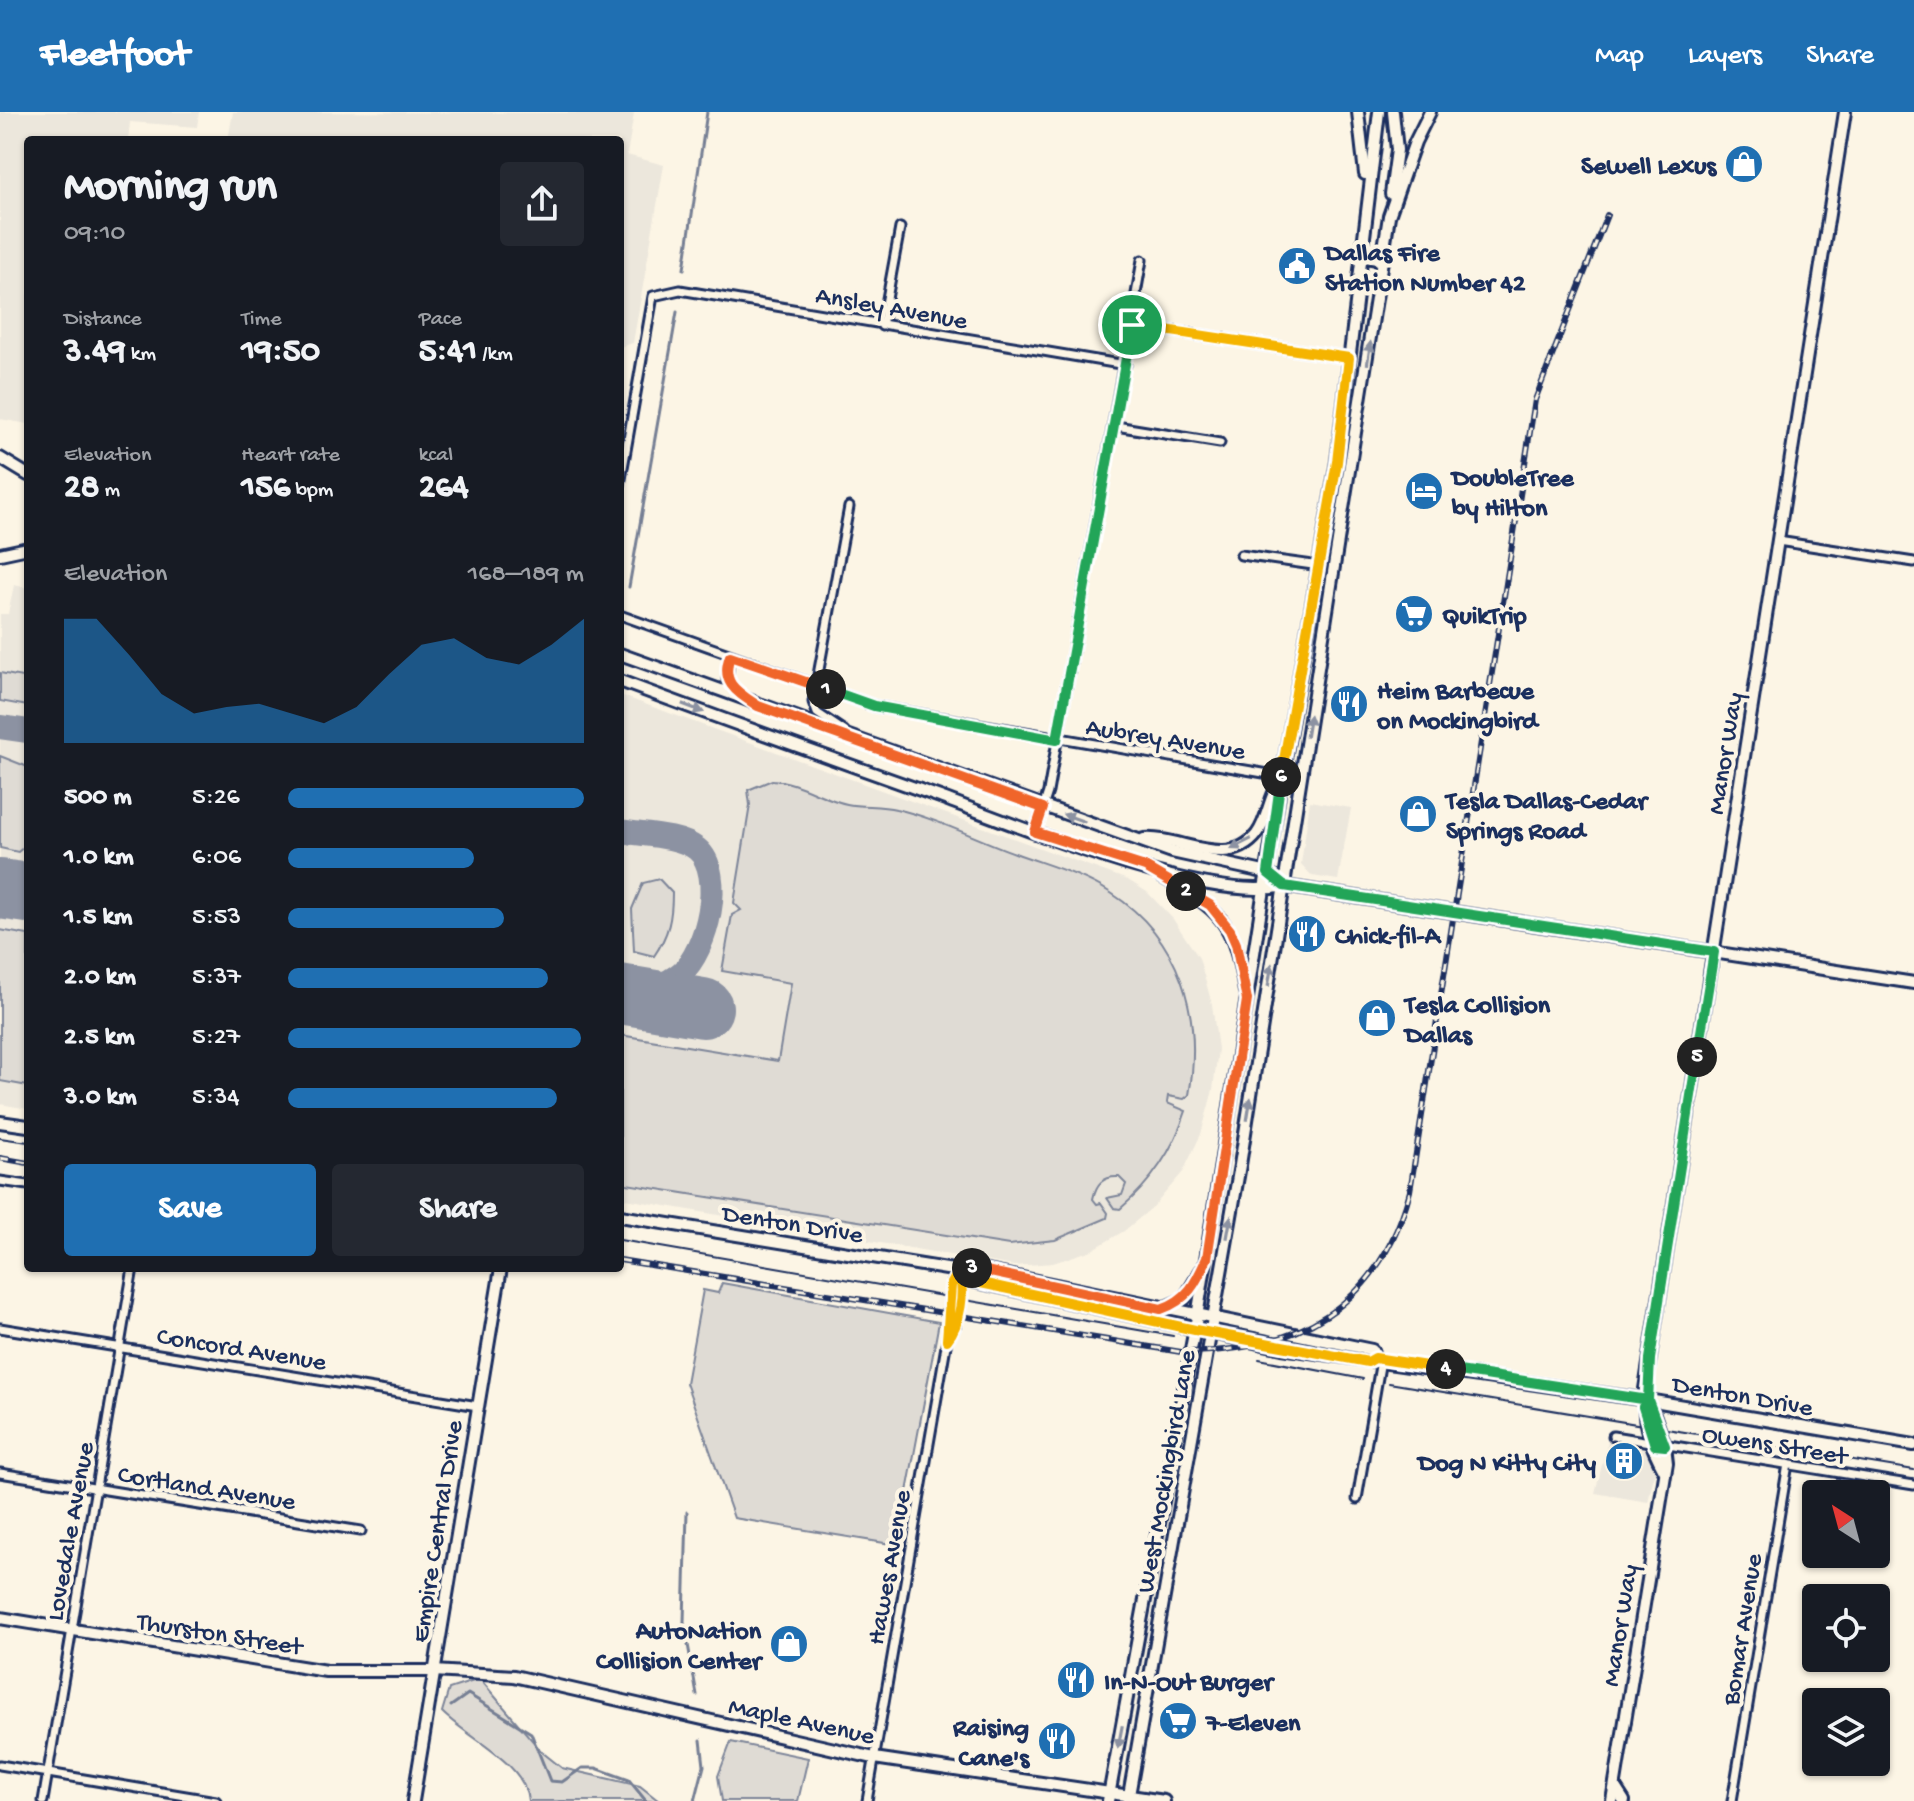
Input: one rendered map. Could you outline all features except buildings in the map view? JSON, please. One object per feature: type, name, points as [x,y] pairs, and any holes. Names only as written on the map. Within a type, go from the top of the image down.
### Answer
[{"type":"main road","points":[[1358,112],[1367,195]]},
{"type":"main road","name":"West Mockingbird Lane","points":[[1109,1797],[1195,1330],[1281,779],[1320,566],[1341,427],[1379,112]]},
{"type":"main road","points":[[1389,216],[1397,150],[1393,112]]},
{"type":"main road","name":"West Mockingbird Lane","points":[[1128,1798],[1240,1165],[1317,667],[1358,430],[1389,216],[1415,142],[1430,112]]},
{"type":"main road","name":"Manor Way","points":[[1612,1801],[1664,1470],[1648,1400],[1650,1359],[1845,112]]},
{"type":"main road","points":[[1360,256],[1383,260]]},
{"type":"main road","points":[[1341,427],[1358,430]]},
{"type":"main road","points":[[0,458],[24,473]]},
{"type":"main road","points":[[0,554],[24,549]]},
{"type":"main road","points":[[1320,566],[1334,567]]},
{"type":"main road","points":[[624,656],[1137,840],[1198,859],[1268,873],[1284,886]]},
{"type":"main road","points":[[1303,664],[1317,667]]},
{"type":"main road","points":[[624,682],[1035,832],[1201,883],[1265,891],[1284,886],[1914,983]]},
{"type":"main road","points":[[1137,840],[1148,838],[1210,851],[1236,848],[1260,830],[1271,795],[1281,779]]},
{"type":"main road","points":[[1145,867],[1210,905],[1221,918],[1236,944],[1247,1000]]},
{"type":"main road","points":[[0,1122],[24,1125]]},
{"type":"main road","points":[[1222,1161],[1240,1165]]},
{"type":"main road","name":"Denton Drive","points":[[624,1217],[959,1271],[973,1268],[1197,1317],[1372,1350],[1378,1359]]},
{"type":"main road","points":[[1161,1309],[1184,1299],[1207,1258]]},
{"type":"main road","name":"Denton Drive","points":[[959,1271],[972,1281],[1195,1330],[1368,1362],[1378,1359],[1648,1400],[1914,1445]]},
{"type":"main road","name":"Empire Central Drive","points":[[413,1801],[500,1272]]},
{"type":"main road","name":"Manor Way","points":[[1648,1400],[1643,1407],[1648,1428],[1660,1446]]},
{"type":"main road","points":[[1167,1483],[1184,1485]]},
{"type":"main road","name":"Thurston Street","points":[[0,1618],[326,1671],[434,1671]]},
{"type":"main road","points":[[1137,1647],[1155,1650]]},
{"type":"main road","name":"Maple Avenue","points":[[434,1671],[539,1681],[874,1758],[1109,1797],[1164,1801]]},
{"type":"main road","points":[[1615,1787],[1624,1801]]},
{"type":"street","points":[[882,326],[900,228]]},
{"type":"street","points":[[1035,832],[1057,740],[1116,426],[1142,260]]},
{"type":"street","name":"Ansley Avenue","points":[[624,462],[653,296],[680,290],[1126,365]]},
{"type":"street","points":[[1132,325],[1349,358]]},
{"type":"street","points":[[1116,426],[1220,443]]},
{"type":"street","points":[[849,507],[813,702],[817,713],[867,744]]},
{"type":"street","points":[[1778,541],[1914,562]]},
{"type":"street","points":[[1241,555],[1320,566]]},
{"type":"street","name":"Aubrey Avenue","points":[[624,617],[874,706],[1281,779]]},
{"type":"street","points":[[624,620],[629,619]]},
{"type":"street","points":[[730,656],[727,680],[733,690],[758,706]]},
{"type":"street","points":[[0,1181],[24,1184]]},
{"type":"street","name":"Hawes Avenue","points":[[867,1801],[947,1340],[951,1285],[959,1271]]},
{"type":"street","name":"Lovedale Avenue","points":[[43,1801],[132,1272]]},
{"type":"street","name":"Concord Avenue","points":[[0,1328],[478,1406]]},
{"type":"street","points":[[1357,1499],[1378,1359]]},
{"type":"street","points":[[1630,1440],[1648,1428]]},
{"type":"street","name":"Owens Street","points":[[1613,1436],[1914,1485]]},
{"type":"street","name":"Bomar Avenue","points":[[1732,1801],[1788,1464]]},
{"type":"street","name":"Cortland Avenue","points":[[0,1473],[361,1531]]},
{"type":"street","points":[[0,1765],[216,1801]]},
{"type":"shaded area","points":[[0,112],[199,112],[197,127],[130,122],[128,136],[24,136],[24,423],[0,419]]},
{"type":"shaded area","points":[[233,112],[634,113],[627,155],[664,165],[633,343],[624,346],[624,136],[229,136]]},
{"type":"shaded area","points":[[14,585],[24,587],[24,1108],[0,1104],[0,614],[8,614]]},
{"type":"shaded area","points":[[0,673],[24,677],[24,705],[0,701]]},
{"type":"shaded area","points":[[624,696],[1128,880],[1147,892],[1173,919],[1199,958],[1212,1004],[1218,1049],[1213,1090],[1201,1134],[1183,1172],[1154,1206],[1124,1231],[1092,1250],[1053,1263],[1014,1266],[624,1199]]},
{"type":"shaded area","points":[[0,756],[24,765],[24,847],[18,852],[0,848]]},
{"type":"shaded area","points":[[772,780],[782,781],[847,804],[890,808],[941,823],[1100,886],[1135,911],[1155,932],[1182,981],[1193,1036],[1193,1065],[1189,1095],[1184,1099],[1168,1096],[1167,1103],[1186,1111],[1168,1152],[1142,1188],[1120,1209],[1114,1208],[1107,1198],[1122,1195],[1126,1184],[1119,1177],[1109,1178],[1098,1185],[1093,1199],[1097,1204],[1101,1203],[1108,1213],[1107,1218],[1055,1240],[1009,1245],[624,1184],[624,1036],[778,1061],[791,983],[722,971],[732,915],[741,910],[734,903],[750,805],[748,790]]},
{"type":"shaded area","points":[[1310,801],[1351,808],[1338,880],[1312,876],[1301,864]]},
{"type":"shaded area","points":[[659,879],[672,893],[672,902],[666,933],[654,956],[634,951],[632,909],[643,883]]},
{"type":"shaded area","points":[[0,930],[24,934],[24,1085],[0,1081]]},
{"type":"shaded area","points":[[722,1283],[939,1322],[897,1545],[734,1518],[686,1383],[703,1290],[718,1293]]},
{"type":"shaded area","points":[[1608,1441],[1651,1451],[1655,1471],[1648,1502],[1595,1493]]},
{"type":"shaded area","points":[[480,1679],[542,1752],[562,1768],[640,1786],[659,1801],[528,1801],[525,1787],[506,1763],[442,1712],[449,1689]]},
{"type":"shaded area","points":[[731,1742],[808,1758],[798,1801],[722,1801],[718,1776]]},
{"type":"waterway","points":[[684,269],[707,112]]},
{"type":"waterway","points":[[629,587],[677,312]]},
{"type":"waterway","points":[[687,1512],[684,1622],[697,1695]]},
{"type":"waterway","points":[[451,1706],[468,1694],[531,1733],[550,1781],[562,1782],[582,1768],[596,1768],[629,1780],[646,1801]]},
{"type":"waterway","points":[[695,1801],[704,1766],[701,1740]]},
{"type":"taxiway","points":[[0,727],[24,730]]},
{"type":"taxiway","points":[[624,832],[671,838],[697,849],[706,860],[712,893],[710,912],[699,948],[681,973],[661,985],[624,994]]},
{"type":"runway","points":[[0,889],[24,892]]},
{"type":"runway","points":[[624,995],[703,1008]]},
{"type":"tram line","points":[[0,1138],[24,1141]]},
{"type":"tram line","points":[[624,1241],[1173,1336]]},
{"type":"tram line","points":[[1259,1359],[1363,1379]]},
{"type":"tram line","points":[[1389,1383],[1914,1470]]},
{"type":"railway","points":[[624,1261],[1181,1352],[1223,1350],[1296,1332],[1327,1315],[1355,1293],[1378,1265],[1396,1231],[1410,1191],[1535,400],[1607,215]]},
{"type":"railway","points":[[0,1158],[24,1162]]},
{"type":"place","name":"Sewell Lexus","points":[[1744,164]]},
{"type":"place","name":"Dallas Fire Station Number 42","points":[[1297,266]]},
{"type":"place","name":"DoubleTree by Hilton","points":[[1424,491]]},
{"type":"place","name":"QuikTrip","points":[[1414,614]]},
{"type":"place","name":"Heim Barbecue on Mockingbird","points":[[1349,704]]},
{"type":"place","name":"Tesla Dallas-Cedar Springs Road","points":[[1418,814]]},
{"type":"place","name":"Chick-fil-A","points":[[1307,934]]},
{"type":"place","name":"Tesla Collision Dallas","points":[[1377,1018]]},
{"type":"place","name":"Dog N Kitty City","points":[[1624,1461]]},
{"type":"place","name":"AutoNation Collision Center","points":[[789,1644]]},
{"type":"place","name":"In-N-Out Burger","points":[[1076,1680]]},
{"type":"place","name":"7-Eleven","points":[[1178,1721]]},
{"type":"place","name":"Raising Cane's","points":[[1057,1741]]},
{"type":"route","points":[[1132,325],[1057,740],[874,706],[730,656],[726,665],[725,675],[733,690],[758,706],[1043,808],[1035,832],[1145,867],[1210,905],[1230,930],[1236,944],[1247,1000],[1207,1258],[1189,1293],[1178,1304],[1161,1309],[973,1268],[959,1271],[951,1285],[945,1329],[947,1340],[954,1331],[963,1288],[959,1271],[972,1281],[1282,1348],[1368,1362],[1375,1358],[1648,1400],[1665,1446],[1655,1445],[1643,1407],[1648,1400],[1645,1389],[1714,952],[1284,886],[1268,873],[1281,781],[1337,462],[1349,358],[1132,325]]}]
